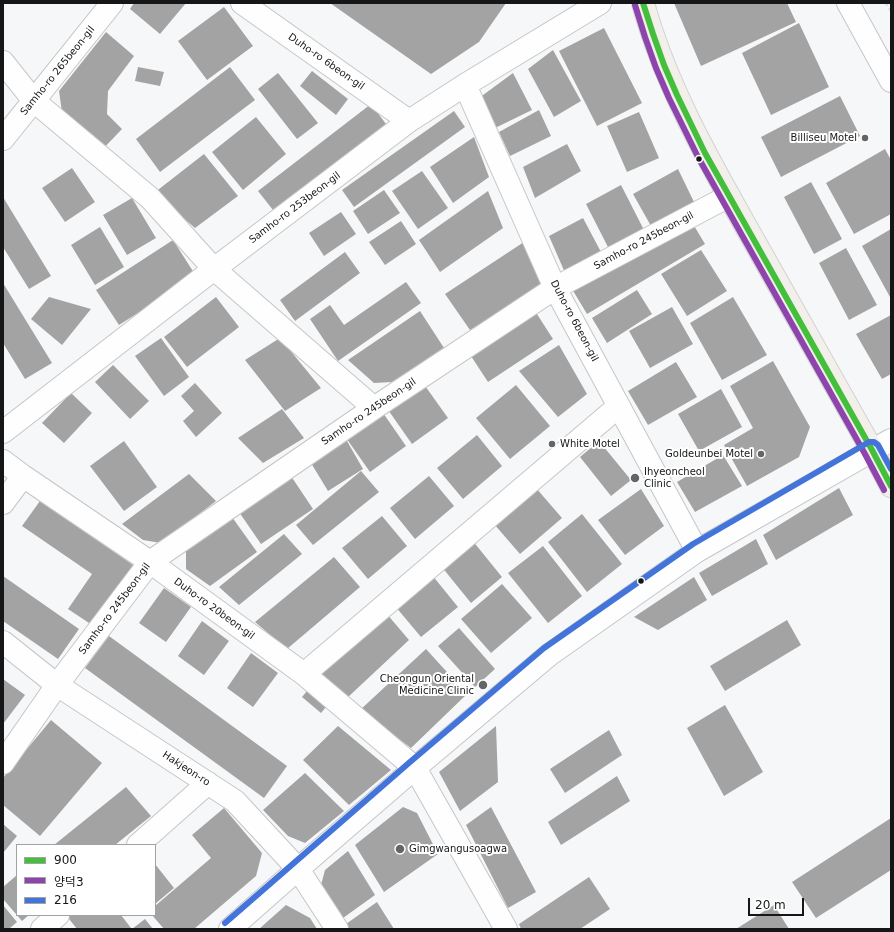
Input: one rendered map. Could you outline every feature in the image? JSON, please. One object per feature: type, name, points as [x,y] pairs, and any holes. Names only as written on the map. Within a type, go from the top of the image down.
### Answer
[{"type":"main road","points":[[643,3],[668,74],[702,146],[728,196],[891,486]]},
{"type":"street","name":"Samho-ro 265beon-gil","points":[[3,139],[112,3]]},
{"type":"street","name":"Duho-ro 6beon-gil","points":[[242,3],[409,121]]},
{"type":"street","name":"Samho-ro 253beon-gil","points":[[3,432],[409,121],[600,3]]},
{"type":"street","points":[[848,3],[891,81]]},
{"type":"street","points":[[3,62],[34,101],[150,198],[214,269],[374,408]]},
{"type":"street","name":"Duho-ro 6beon-gil","points":[[465,85],[555,288],[697,551]]},
{"type":"street","name":"Samho-ro 245beon-gil","points":[[3,763],[57,686],[150,562],[374,408],[555,288],[728,196]]},
{"type":"street","points":[[304,674],[619,406]]},
{"type":"street","points":[[230,929],[415,768],[549,655],[697,551],[891,440]]},
{"type":"street","name":"Duho-ro 20beon-gil","points":[[3,461],[150,562],[304,674],[415,768]]},
{"type":"street","points":[[3,503],[23,476]]},
{"type":"street","name":"Hakjeon-ro","points":[[3,642],[57,686],[235,801],[298,869],[337,929]]},
{"type":"street","points":[[415,768],[506,929]]},
{"type":"street","points":[[139,844],[208,783]]},
{"type":"street","points":[[42,929],[57,916]]},
{"type":"path","points":[[886,3],[891,12]]},
{"type":"building","points":[[134,3],[186,3],[160,34],[130,9]]},
{"type":"building","points":[[330,3],[506,3],[479,42],[431,74]]},
{"type":"building","points":[[674,3],[787,3],[796,22],[701,66]]},
{"type":"building","points":[[224,7],[253,46],[207,80],[178,41]]},
{"type":"building","points":[[799,23],[829,87],[771,115],[742,53]]},
{"type":"building","points":[[604,28],[642,103],[597,126],[559,51]]},
{"type":"building","points":[[106,32],[134,56],[108,91],[107,114],[122,129],[101,151],[62,112],[59,91]]},
{"type":"building","points":[[553,50],[581,101],[554,117],[528,69]]},
{"type":"building","points":[[138,67],[164,72],[160,86],[135,81]]},
{"type":"building","points":[[230,67],[255,100],[160,172],[136,139]]},
{"type":"building","points":[[312,71],[348,99],[336,115],[300,86]]},
{"type":"building","points":[[278,73],[318,123],[297,139],[258,89]]},
{"type":"building","points":[[513,73],[532,110],[493,129],[479,98]]},
{"type":"building","points":[[840,96],[860,136],[781,177],[761,137]]},
{"type":"building","points":[[371,104],[386,124],[273,210],[258,191]]},
{"type":"building","points":[[539,110],[551,136],[510,156],[499,132]]},
{"type":"building","points":[[454,111],[465,127],[354,207],[342,190]]},
{"type":"building","points":[[639,112],[659,158],[627,172],[607,126]]},
{"type":"building","points":[[256,117],[286,154],[243,190],[212,152]]},
{"type":"building","points":[[474,137],[489,177],[453,203],[430,167]]},
{"type":"building","points":[[567,144],[581,171],[535,198],[523,167]]},
{"type":"building","points":[[885,149],[891,160],[891,214],[854,234],[826,183]]},
{"type":"building","points":[[204,154],[238,196],[195,228],[154,193]]},
{"type":"building","points":[[72,168],[95,202],[65,222],[42,188]]},
{"type":"building","points":[[678,169],[694,202],[651,226],[633,194]]},
{"type":"building","points":[[422,171],[448,208],[418,229],[392,191]]},
{"type":"building","points":[[811,182],[842,239],[814,254],[784,197]]},
{"type":"building","points":[[621,185],[645,232],[610,251],[586,204]]},
{"type":"building","points":[[384,190],[400,213],[368,234],[353,211]]},
{"type":"building","points":[[488,191],[503,228],[440,272],[419,240]]},
{"type":"building","points":[[3,197],[51,276],[29,289],[3,247]]},
{"type":"building","points":[[132,198],[156,238],[127,255],[103,215]]},
{"type":"building","points":[[341,212],[356,234],[324,256],[309,233]]},
{"type":"building","points":[[583,218],[601,252],[566,275],[549,236]]},
{"type":"building","points":[[690,219],[705,244],[587,314],[572,289]]},
{"type":"building","points":[[401,221],[416,244],[385,265],[369,242]]},
{"type":"building","points":[[100,227],[124,267],[95,285],[71,245]]},
{"type":"building","points":[[891,229],[891,296],[890,297],[862,246]]},
{"type":"building","points":[[173,240],[196,276],[119,325],[96,290]]},
{"type":"building","points":[[527,240],[546,284],[470,330],[445,294]]},
{"type":"building","points":[[846,248],[877,305],[849,320],[819,263]]},
{"type":"building","points":[[701,250],[727,291],[687,316],[661,274]]},
{"type":"building","points":[[345,252],[360,273],[295,321],[280,300]]},
{"type":"building","points":[[406,282],[421,303],[338,361],[310,319],[330,305],[344,325]]},
{"type":"building","points":[[3,283],[52,363],[25,379],[3,343]]},
{"type":"building","points":[[637,290],[652,314],[607,343],[592,318]]},
{"type":"building","points":[[49,297],[91,309],[62,345],[31,319]]},
{"type":"building","points":[[216,297],[239,327],[187,367],[164,337]]},
{"type":"building","points":[[733,297],[767,355],[722,380],[690,323]]},
{"type":"building","points":[[672,307],[693,344],[650,368],[629,331]]},
{"type":"building","points":[[420,311],[444,348],[392,382],[374,383],[348,360]]},
{"type":"building","points":[[535,311],[553,339],[488,382],[469,353]]},
{"type":"building","points":[[891,315],[891,374],[882,379],[856,334]]},
{"type":"building","points":[[161,338],[189,377],[164,396],[135,356]]},
{"type":"building","points":[[280,338],[321,388],[285,411],[245,360]]},
{"type":"building","points":[[559,345],[587,394],[558,417],[519,371]]},
{"type":"building","points":[[773,361],[810,427],[799,457],[747,486],[724,445],[753,428],[730,386]]},
{"type":"building","points":[[676,362],[697,397],[648,425],[628,391]]},
{"type":"building","points":[[113,365],[149,401],[130,419],[95,382]]},
{"type":"building","points":[[195,383],[222,413],[196,437],[183,421],[194,411],[181,396]]},
{"type":"building","points":[[423,383],[448,418],[412,444],[386,407]]},
{"type":"building","points":[[516,385],[550,426],[510,459],[476,418]]},
{"type":"building","points":[[721,389],[742,427],[699,451],[678,414]]},
{"type":"building","points":[[71,393],[92,413],[64,443],[42,423]]},
{"type":"building","points":[[282,409],[304,438],[263,463],[238,438]]},
{"type":"building","points":[[381,410],[406,446],[370,472],[344,435]]},
{"type":"building","points":[[477,435],[502,466],[463,499],[437,468]]},
{"type":"building","points":[[124,441],[157,487],[124,511],[90,466]]},
{"type":"building","points":[[347,441],[363,469],[328,491],[311,463]]},
{"type":"building","points":[[599,441],[631,480],[611,496],[580,457]]},
{"type":"building","points":[[723,455],[742,486],[695,512],[677,482]]},
{"type":"building","points":[[361,471],[379,492],[313,545],[296,525]]},
{"type":"building","points":[[189,474],[216,501],[161,543],[143,540],[122,524]]},
{"type":"building","points":[[291,476],[313,509],[261,544],[239,512]]},
{"type":"building","points":[[429,476],[454,506],[415,539],[390,508]]},
{"type":"building","points":[[536,488],[562,518],[520,554],[494,524]]},
{"type":"building","points":[[839,488],[853,515],[776,560],[763,535]]},
{"type":"building","points":[[641,489],[664,526],[625,555],[598,520]]},
{"type":"building","points":[[40,501],[136,567],[95,627],[68,609],[92,574],[22,526]]},
{"type":"building","points":[[582,514],[622,564],[587,592],[548,542]]},
{"type":"building","points":[[382,516],[407,546],[368,579],[342,548]]},
{"type":"building","points":[[232,517],[257,552],[210,586],[186,569],[186,550]]},
{"type":"building","points":[[284,534],[302,554],[239,605],[219,587]]},
{"type":"building","points":[[756,539],[768,564],[712,596],[699,573]]},
{"type":"building","points":[[472,540],[502,577],[471,603],[441,566]]},
{"type":"building","points":[[543,546],[582,596],[548,623],[508,573]]},
{"type":"building","points":[[334,557],[360,587],[287,649],[255,622]]},
{"type":"building","points":[[432,575],[458,607],[421,637],[395,606]]},
{"type":"building","points":[[3,576],[79,629],[58,659],[3,621]]},
{"type":"building","points":[[694,577],[707,600],[658,630],[634,617]]},
{"type":"building","points":[[502,584],[532,618],[491,653],[461,619]]},
{"type":"building","points":[[164,588],[191,607],[166,642],[139,623]]},
{"type":"building","points":[[386,613],[409,640],[347,698],[314,674]]},
{"type":"building","points":[[787,620],[801,645],[725,691],[710,666]]},
{"type":"building","points":[[202,621],[229,641],[204,675],[178,656]]},
{"type":"building","points":[[459,628],[495,669],[475,687],[438,646]]},
{"type":"building","points":[[109,636],[287,766],[264,798],[85,668]]},
{"type":"building","points":[[426,649],[467,694],[411,748],[360,710]]},
{"type":"building","points":[[251,653],[278,673],[253,707],[227,688]]},
{"type":"building","points":[[3,679],[25,695],[3,724]]},
{"type":"building","points":[[312,685],[331,701],[321,713],[302,697]]},
{"type":"building","points":[[725,705],[763,772],[724,796],[687,728]]},
{"type":"building","points":[[51,720],[102,763],[40,836],[3,805],[3,778]]},
{"type":"building","points":[[338,726],[391,770],[349,805],[303,760]]},
{"type":"building","points":[[496,726],[498,782],[460,811],[439,772]]},
{"type":"building","points":[[609,730],[622,755],[565,793],[550,769]]},
{"type":"building","points":[[305,773],[344,811],[305,843],[288,836],[263,810]]},
{"type":"building","points":[[617,776],[630,801],[561,845],[548,822]]},
{"type":"building","points":[[126,787],[151,816],[116,844],[55,844]]},
{"type":"building","points":[[403,807],[417,813],[438,854],[384,892],[355,845]]},
{"type":"building","points":[[491,807],[536,892],[508,908],[466,825]]},
{"type":"building","points":[[224,808],[262,853],[256,876],[194,929],[164,929],[153,916],[156,916],[156,905],[211,858],[192,835]]},
{"type":"building","points":[[891,818],[891,870],[816,918],[792,882]]},
{"type":"building","points":[[3,824],[17,836],[3,853]]},
{"type":"building","points":[[348,851],[375,895],[343,918],[321,885],[325,870]]},
{"type":"building","points":[[156,865],[174,888],[156,903]]},
{"type":"building","points":[[16,876],[16,914],[3,899],[3,887]]},
{"type":"building","points":[[589,877],[610,909],[580,929],[521,929],[519,924]]},
{"type":"building","points":[[377,902],[394,929],[349,929],[346,924]]},
{"type":"building","points":[[3,905],[17,922],[9,929],[3,929]]},
{"type":"building","points":[[286,905],[310,918],[317,929],[259,929]]},
{"type":"building","points":[[774,905],[789,929],[736,929]]},
{"type":"building","points":[[18,916],[28,916],[22,921]]},
{"type":"building","points":[[67,916],[122,916],[131,928],[130,929],[77,929]]},
{"type":"building","points":[[145,919],[153,929],[132,929]]},
{"type":"transit line","name":"900","points":[[643,3],[664,65],[705,153],[891,486]]},
{"type":"transit line","name":"양덕3","points":[[635,5],[656,68],[698,157],[884,490]]},
{"type":"transit line","name":"216","points":[[225,923],[544,648],[693,544],[869,442],[874,442],[878,445],[891,469]]},
{"type":"place","name":"Billiseu Motel","points":[[865,138]]},
{"type":"place","name":"White Motel","points":[[552,444]]},
{"type":"place","name":"Goldeunbei Motel","points":[[761,454]]},
{"type":"place","name":"Ihyeoncheol Clinic","points":[[635,478]]},
{"type":"place","name":"Cheongun Oriental Medicine Clinic","points":[[483,685]]},
{"type":"place","name":"Gimgwangusoagwa","points":[[400,849]]}]
